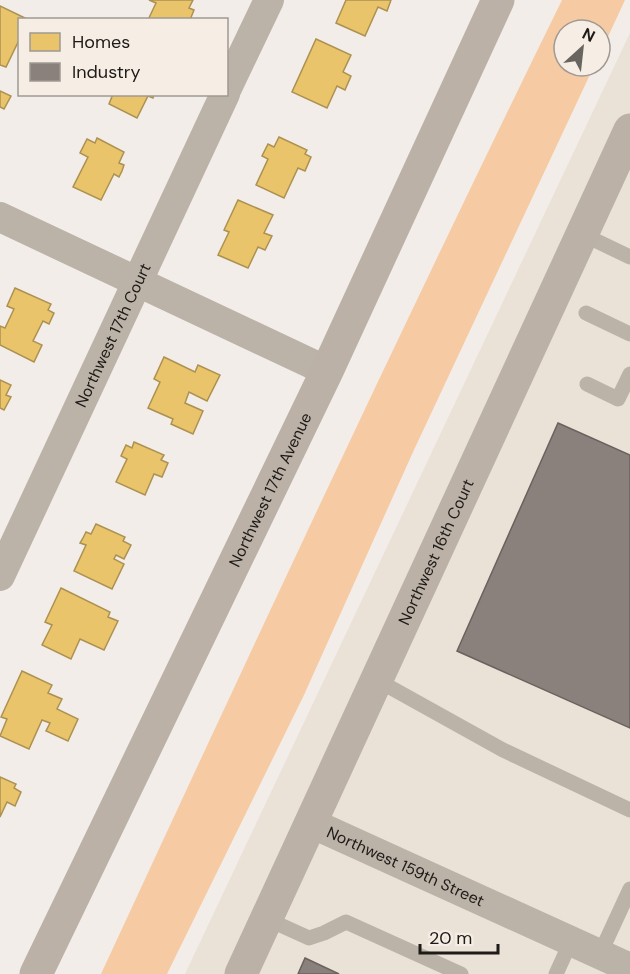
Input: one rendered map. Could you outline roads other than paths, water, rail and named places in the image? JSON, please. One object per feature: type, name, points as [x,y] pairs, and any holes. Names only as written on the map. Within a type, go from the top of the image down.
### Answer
[{"type":"street","name":"Northwest 17th Court","points":[[228,88],[269,0]]},
{"type":"street","name":"Northwest 17th Avenue","points":[[36,974],[327,370],[498,0]]},
{"type":"street","name":"Northwest 17th Court","points":[[0,576],[224,96]]},
{"type":"street","name":"Northwest 16th Court","points":[[241,974],[630,130]]},
{"type":"street","points":[[0,217],[327,370]]},
{"type":"street","name":"Northwest 159th Street","points":[[311,823],[630,968]]},
{"type":"lane","points":[[582,234],[630,257]]},
{"type":"lane","points":[[586,313],[630,334]]},
{"type":"lane","points":[[587,384],[618,399],[630,374]]},
{"type":"lane","points":[[377,680],[502,750],[630,810]]},
{"type":"lane","points":[[600,954],[630,889]]},
{"type":"lane","points":[[267,918],[309,938],[346,922],[461,974]]},
{"type":"lane","points":[[556,974],[571,941]]}]
